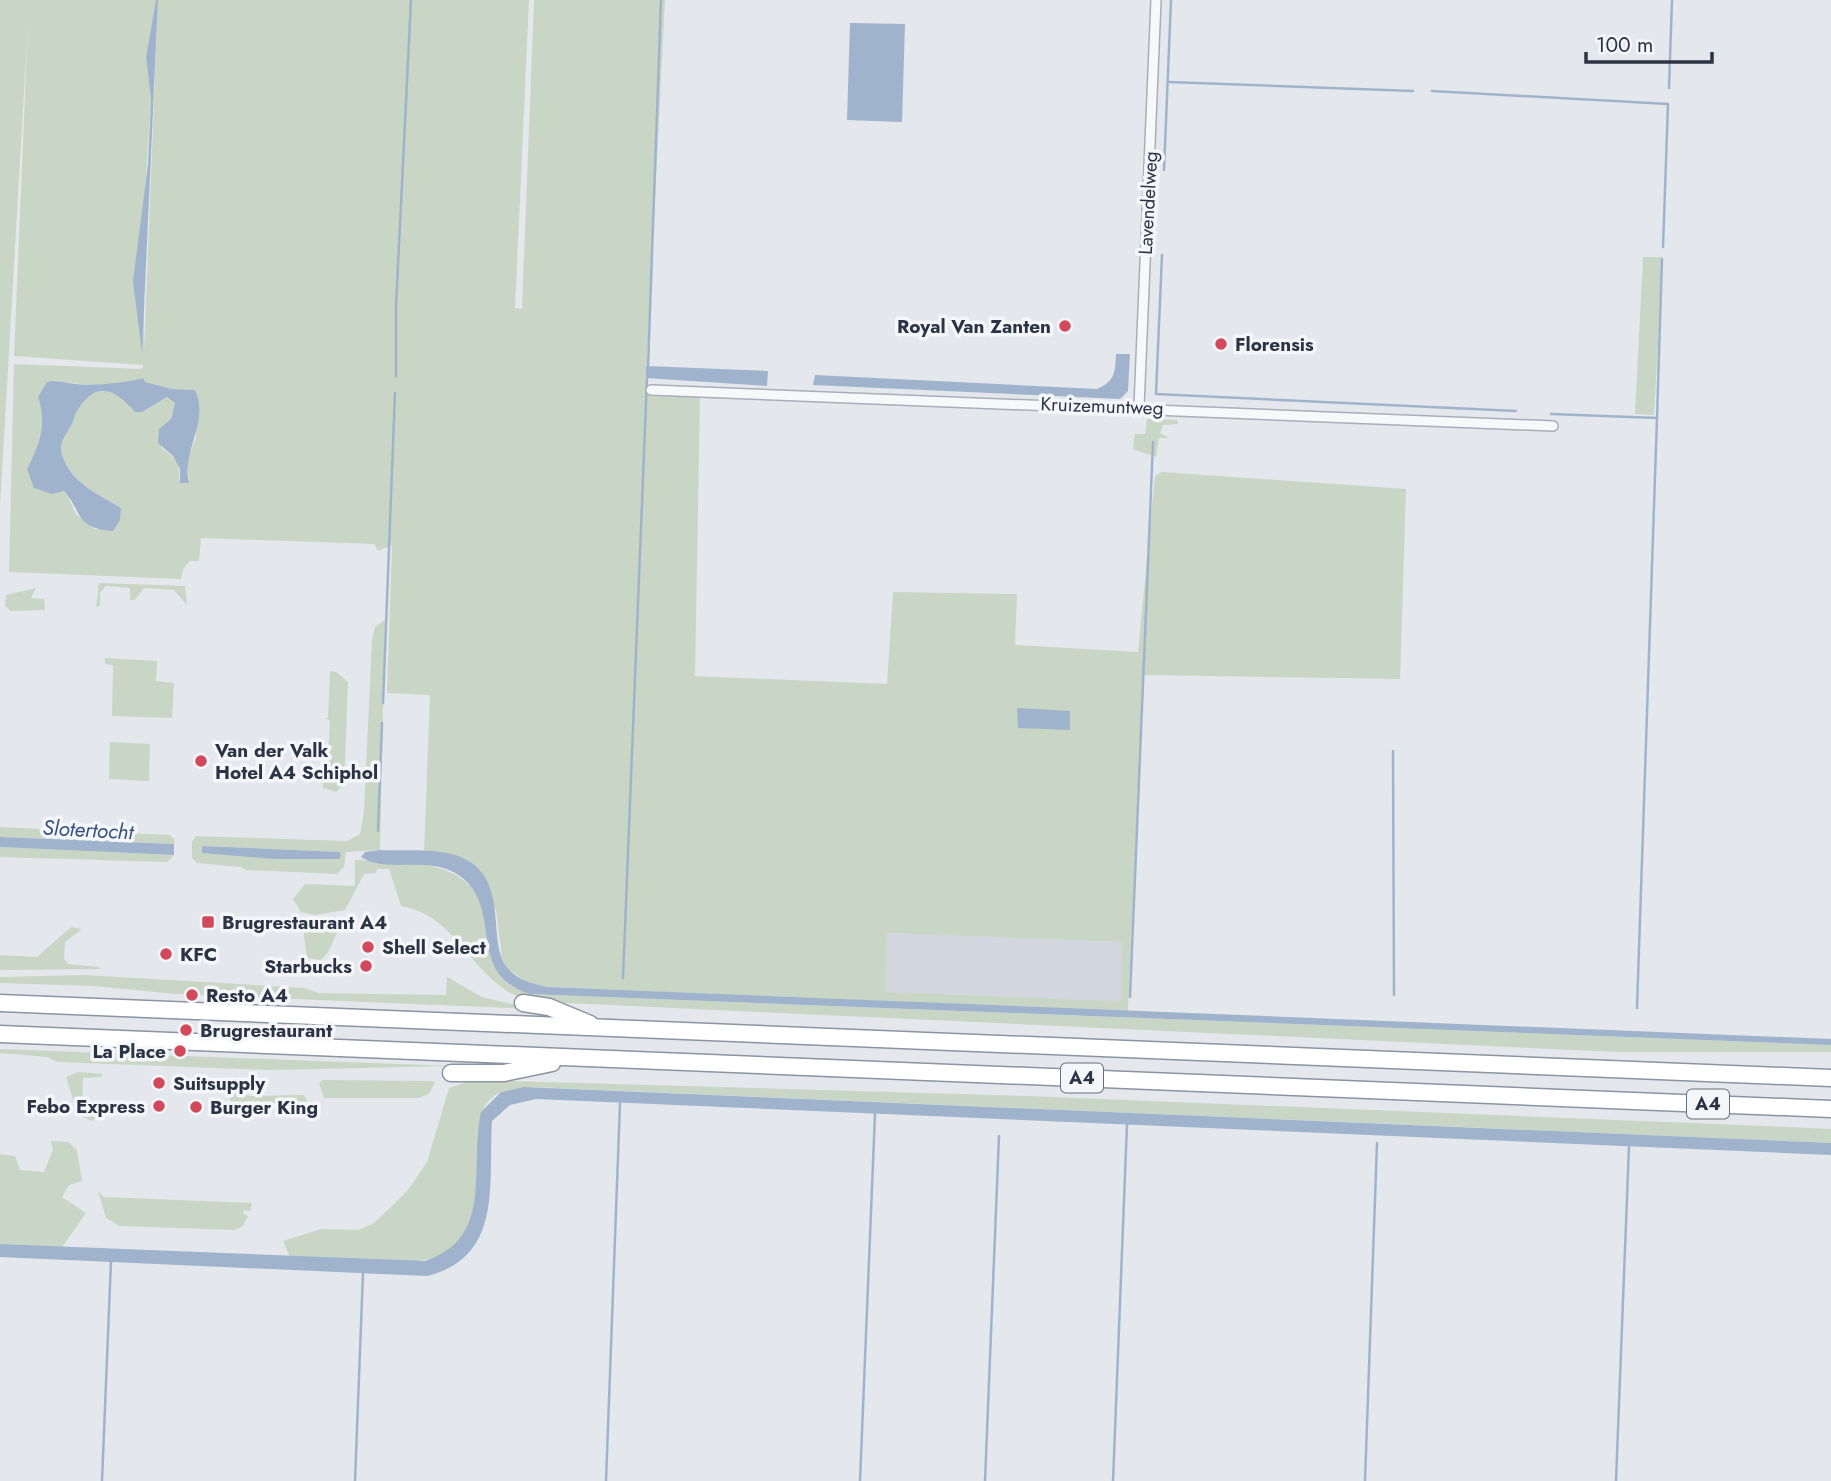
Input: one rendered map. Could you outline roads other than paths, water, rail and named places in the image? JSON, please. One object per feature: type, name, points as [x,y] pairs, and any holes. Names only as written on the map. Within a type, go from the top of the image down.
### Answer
[{"type":"highway","name":"A4","points":[[0,1003],[1831,1078]]},
{"type":"highway","name":"A4","points":[[523,1003],[550,1007],[602,1028]]},
{"type":"highway","name":"A4","points":[[0,1034],[1831,1109]]},
{"type":"highway","name":"A4","points":[[451,1073],[503,1073],[578,1058]]},
{"type":"street","name":"Lavendelweg","points":[[1139,407],[1156,0]]},
{"type":"street","name":"Kruizemuntweg","points":[[651,390],[1139,407],[1553,426]]},
{"type":"water","points":[[156,0],[142,353],[133,281],[148,164],[151,100],[146,57]]},
{"type":"water","points":[[850,23],[905,24],[902,122],[847,120]]},
{"type":"water","points":[[1116,354],[1130,354],[1128,391],[1120,399],[813,385],[815,375],[1097,389],[1113,376]]},
{"type":"water","points":[[646,366],[768,371],[767,386],[646,378]]},
{"type":"water","points":[[143,378],[145,382],[172,389],[195,390],[199,414],[189,459],[189,483],[180,483],[180,469],[173,456],[158,443],[159,429],[171,419],[175,403],[167,397],[142,412],[135,412],[121,398],[106,391],[91,395],[76,413],[61,450],[74,476],[121,508],[120,520],[113,531],[100,529],[85,523],[64,491],[52,494],[34,488],[27,469],[41,434],[42,416],[38,397],[47,382],[51,381],[82,385]]},
{"type":"water","points":[[1017,708],[1070,711],[1070,730],[1018,728]]},
{"type":"water","points":[[0,837],[174,844],[174,855],[0,847]]},
{"type":"water","points":[[202,846],[340,852],[341,856],[339,859],[275,859],[202,853]]},
{"type":"water","points":[[437,851],[455,855],[473,864],[484,876],[491,891],[500,954],[506,966],[519,978],[548,987],[1831,1039],[1831,1045],[529,994],[510,985],[499,973],[492,960],[483,913],[468,883],[456,873],[442,868],[386,864],[361,857],[365,852]]},
{"type":"water","points":[[524,1087],[1831,1143],[1831,1155],[536,1099],[510,1105],[492,1121],[490,1192],[487,1215],[480,1235],[469,1252],[452,1266],[427,1276],[0,1257],[0,1244],[425,1261],[447,1250],[462,1235],[470,1218],[475,1198],[481,1112],[501,1092]]},
{"type":"waterway","points":[[396,376],[396,306],[411,0]]},
{"type":"waterway","points":[[648,367],[661,0]]},
{"type":"waterway","points":[[1164,170],[1171,0]]},
{"type":"waterway","points":[[1669,88],[1672,0]]},
{"type":"waterway","points":[[1169,82],[1413,91]]},
{"type":"waterway","points":[[1432,91],[1668,104],[1663,247]]},
{"type":"waterway","points":[[1162,255],[1156,394],[1516,411]]},
{"type":"waterway","points":[[1657,418],[1662,259]]},
{"type":"waterway","points":[[623,978],[647,378]]},
{"type":"waterway","points":[[383,703],[395,393]]},
{"type":"waterway","points":[[1551,414],[1657,418],[1637,1008]]},
{"type":"waterway","points":[[1130,997],[1153,442]]},
{"type":"waterway","points":[[378,831],[382,723]]},
{"type":"waterway","points":[[1393,751],[1394,995]]},
{"type":"waterway","points":[[606,1481],[620,1103]]},
{"type":"waterway","points":[[860,1481],[875,1114]]},
{"type":"waterway","points":[[1113,1481],[1127,1124]]},
{"type":"waterway","points":[[985,1481],[999,1136]]},
{"type":"waterway","points":[[1365,1481],[1377,1143]]},
{"type":"waterway","points":[[1616,1481],[1629,1146]]},
{"type":"waterway","points":[[102,1481],[111,1261]]},
{"type":"waterway","points":[[355,1481],[363,1273]]},
{"type":"place","name":"Royal Van Zanten","points":[[1065,326]]},
{"type":"place","name":"Florensis","points":[[1221,344]]},
{"type":"place","name":"Van der Valk Hotel A4 Schiphol","points":[[201,761]]},
{"type":"place","name":"Brugrestaurant A4","points":[[208,922]]},
{"type":"place","name":"Shell Select","points":[[368,947]]},
{"type":"place","name":"KFC","points":[[166,954]]},
{"type":"place","name":"Starbucks","points":[[366,966]]},
{"type":"place","name":"Resto A4","points":[[192,995]]},
{"type":"place","name":"Brugrestaurant","points":[[186,1030]]},
{"type":"place","name":"La Place","points":[[180,1051]]},
{"type":"place","name":"Suitsupply","points":[[159,1083]]},
{"type":"place","name":"Febo Express","points":[[159,1106]]},
{"type":"place","name":"Burger King","points":[[196,1107]]},
{"type":"water label","name":"Slotertocht","points":[[88,830]]}]
